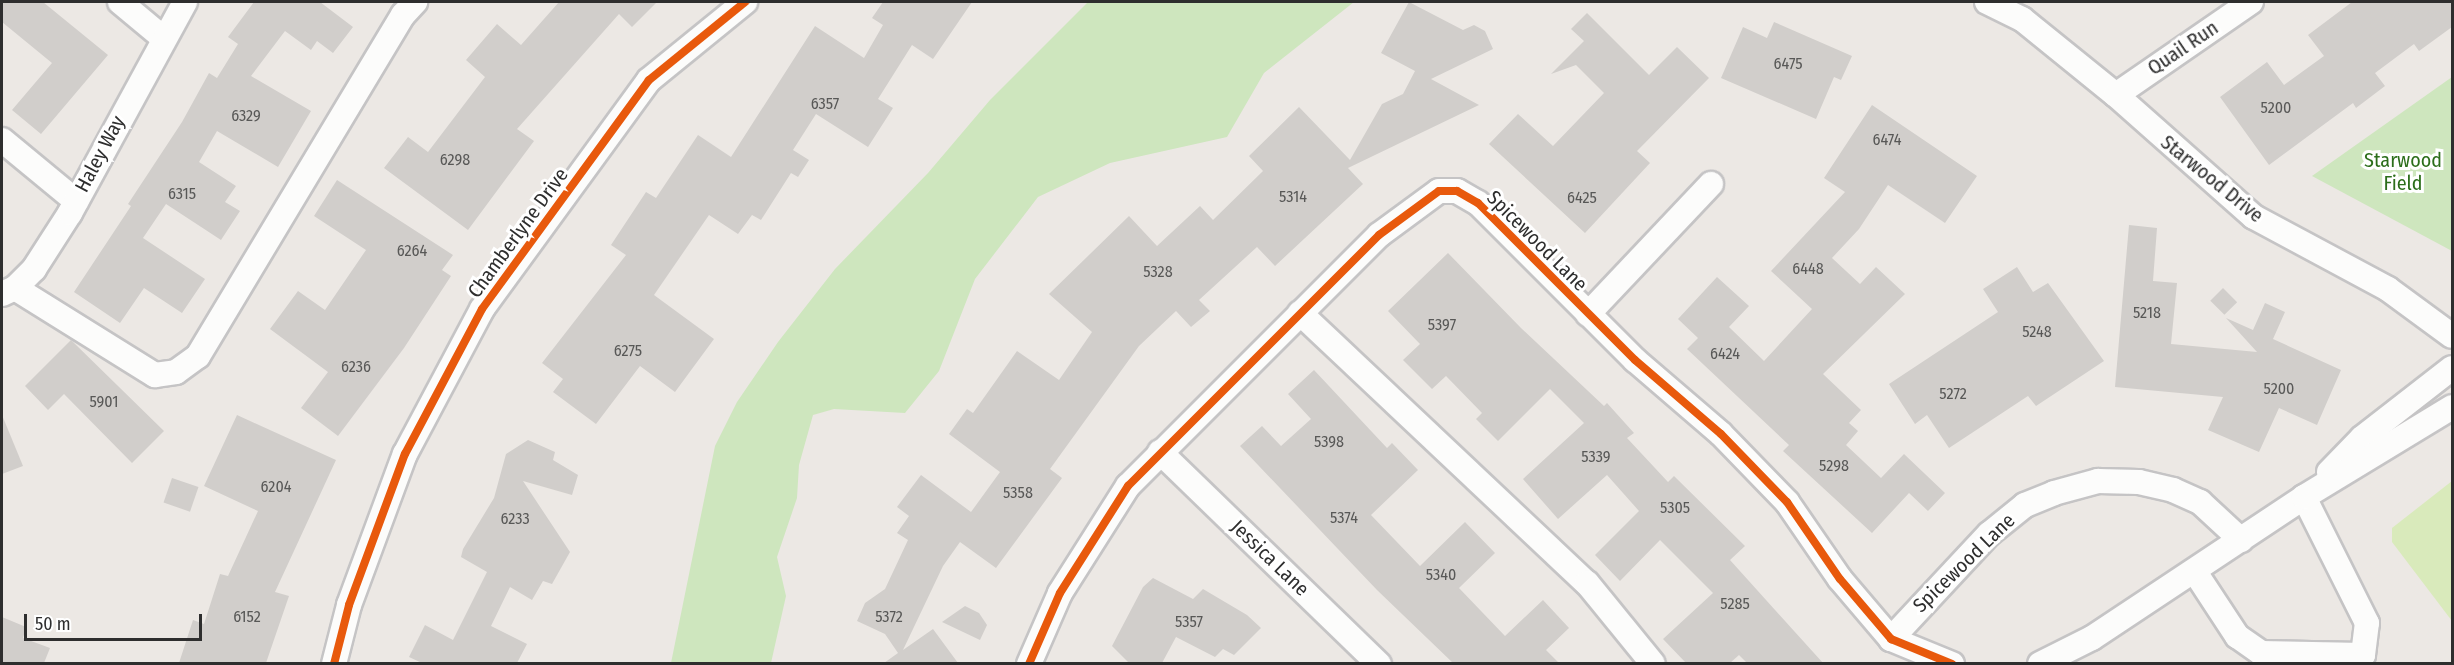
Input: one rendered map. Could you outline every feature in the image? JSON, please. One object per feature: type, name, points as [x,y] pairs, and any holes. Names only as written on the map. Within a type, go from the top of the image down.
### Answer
[{"type":"street","points":[[120,2],[162,37]]},
{"type":"street","name":"Haley Way","points":[[8,291],[34,268],[76,201],[162,37],[185,2]]},
{"type":"street","points":[[8,291],[155,375],[176,372],[198,356],[415,2]]},
{"type":"street","name":"Chamberlyne Drive","points":[[334,663],[349,605],[405,454],[482,309],[649,80],[745,2]]},
{"type":"street","name":"Starwood Drive","points":[[1987,2],[2022,19],[2115,94],[2254,217],[2388,289],[2452,336]]},
{"type":"street","name":"Quail Run","points":[[2115,94],[2251,2]]},
{"type":"street","points":[[2,140],[76,201]]},
{"type":"street","points":[[1588,314],[1711,184]]},
{"type":"street","name":"Spicewood Lane","points":[[1029,663],[1060,593],[1128,486],[1379,235],[1439,191],[1457,191],[1478,203],[1635,360],[1721,434],[1787,502],[1840,579],[1891,639],[1952,663]]},
{"type":"street","points":[[1300,313],[1587,583],[1653,663]]},
{"type":"street","points":[[2304,497],[2362,438],[2452,368]]},
{"type":"street","points":[[2040,663],[2067,653],[2195,572],[2304,497],[2452,407]]},
{"type":"street","name":"Jessica Lane","points":[[1160,452],[1379,663]]},
{"type":"street","name":"Spicewood Lane","points":[[1891,639],[1989,534],[2025,505],[2054,493],[2098,481],[2162,488],[2200,502],[2241,540]]},
{"type":"street","points":[[2195,572],[2236,636],[2261,653],[2363,655],[2367,623],[2304,497]]},
{"type":"green space","points":[[1088,2],[1354,2],[1264,73],[1227,137],[1110,163],[1038,197],[975,279],[939,371],[905,413],[834,409],[813,415],[799,465],[797,498],[777,557],[786,596],[771,663],[671,663],[715,446],[737,402],[778,342],[835,269],[928,173],[990,100]]},
{"type":"green space","name":"Starwood Field","points":[[2452,77],[2452,251],[2312,176]]},
{"type":"green space","points":[[2452,481],[2452,621],[2392,542],[2392,528]]},
{"type":"building","points":[[2,2],[43,2],[108,55],[41,134],[12,110],[52,63],[2,22]]},
{"type":"building","points":[[254,2],[320,2],[353,27],[333,53],[317,41],[311,50],[285,31],[251,76],[311,111],[278,167],[217,131],[199,162],[236,186],[225,202],[240,211],[221,240],[166,204],[143,238],[205,279],[182,313],[144,288],[120,323],[74,292],[131,206],[128,204],[182,122],[209,73],[217,78],[238,44],[228,37]]},
{"type":"building","points":[[559,2],[657,2],[632,27],[619,14],[517,129],[534,141],[468,230],[384,168],[408,137],[428,152],[485,77],[466,60],[497,24],[521,45]]},
{"type":"building","points":[[883,2],[972,2],[933,59],[912,45],[878,99],[893,108],[868,147],[816,114],[793,150],[809,160],[798,177],[791,173],[761,220],[752,215],[738,234],[709,215],[654,295],[714,339],[675,392],[640,366],[596,424],[553,392],[563,379],[542,363],[626,255],[611,245],[646,192],[656,198],[698,135],[731,157],[815,26],[864,58],[883,25],[872,18]]},
{"type":"building","points":[[1409,2],[1463,30],[1474,25],[1485,31],[1493,49],[1431,79],[1479,105],[1348,168],[1363,184],[1275,266],[1257,247],[1199,300],[1210,311],[1191,327],[1176,311],[1139,346],[1050,469],[1062,478],[996,568],[960,542],[943,566],[903,650],[933,629],[958,663],[884,663],[898,653],[885,634],[857,621],[865,603],[885,589],[908,540],[897,533],[909,516],[897,507],[921,475],[971,512],[1000,472],[949,434],[967,409],[973,413],[1017,351],[1059,380],[1092,332],[1049,294],[1129,216],[1157,246],[1200,206],[1213,220],[1263,171],[1249,156],[1299,107],[1350,160],[1382,104],[1403,94],[1415,71],[1381,53]]},
{"type":"building","points":[[2352,2],[2452,2],[2452,27],[2419,51],[2414,44],[2375,73],[2385,86],[2356,108],[2353,103],[2269,165],[2220,97],[2267,62],[2284,85],[2324,56],[2308,35]]},
{"type":"building","points":[[1587,13],[1649,75],[1677,47],[1709,78],[1637,151],[1650,163],[1585,233],[1489,144],[1518,114],[1553,146],[1604,93],[1576,65],[1551,74],[1584,41],[1571,29]]},
{"type":"building","points":[[1774,22],[1852,56],[1841,80],[1834,77],[1816,119],[1721,78],[1743,27],[1767,38]]},
{"type":"building","points":[[1872,105],[1977,176],[1945,223],[1888,185],[1859,229],[1832,258],[1860,284],[1876,267],[1905,294],[1823,374],[1861,410],[1849,423],[1858,431],[1846,445],[1881,478],[1904,454],[1945,493],[1928,511],[1909,493],[1872,533],[1783,451],[1789,445],[1687,349],[1698,338],[1678,319],[1717,277],[1749,306],[1729,327],[1764,361],[1812,309],[1771,271],[1845,192],[1824,178]]},
{"type":"building","points":[[337,180],[453,255],[442,270],[451,276],[404,348],[338,436],[301,408],[328,372],[270,329],[298,291],[325,310],[366,250],[314,216]]},
{"type":"building","points":[[2129,225],[2157,228],[2153,281],[2177,283],[2171,344],[2257,352],[2226,318],[2253,330],[2265,303],[2285,312],[2273,339],[2341,370],[2317,425],[2279,408],[2259,452],[2208,430],[2223,397],[2115,387]]},
{"type":"building","points":[[1448,253],[1521,328],[1604,406],[1607,403],[1634,433],[1627,438],[1668,482],[1674,476],[1745,546],[1730,560],[1823,663],[1747,663],[1739,655],[1730,663],[1686,663],[1663,639],[1713,593],[1660,540],[1620,581],[1595,555],[1639,511],[1607,475],[1558,519],[1523,479],[1584,423],[1550,389],[1498,441],[1476,419],[1482,413],[1446,376],[1432,389],[1403,360],[1420,344],[1388,311]]},
{"type":"building","points":[[2017,267],[2033,292],[2048,283],[2104,361],[2036,406],[2028,396],[1949,448],[1927,415],[1915,424],[1889,384],[1998,312],[1983,289]]},
{"type":"building","points":[[2223,288],[2237,302],[2224,315],[2210,301]]},
{"type":"building","points":[[71,340],[164,431],[132,463],[64,394],[48,410],[25,386]]},
{"type":"building","points":[[1314,370],[1387,448],[1392,443],[1418,470],[1371,515],[1420,566],[1465,522],[1495,553],[1459,588],[1505,636],[1543,600],[1569,628],[1546,650],[1559,663],[1453,663],[1377,590],[1240,446],[1262,426],[1281,446],[1311,419],[1288,394]]},
{"type":"building","points":[[2,415],[23,466],[2,474]]},
{"type":"building","points":[[237,415],[336,460],[275,592],[289,596],[266,663],[179,663],[193,620],[204,624],[220,574],[228,576],[258,511],[204,486]]},
{"type":"building","points":[[528,440],[555,452],[553,460],[578,475],[572,495],[523,481],[570,552],[552,584],[543,581],[532,600],[510,587],[491,626],[527,644],[517,663],[422,663],[409,657],[425,625],[453,640],[487,572],[461,557],[463,549],[494,498],[506,454]]},
{"type":"building","points":[[172,478],[198,487],[190,512],[164,503]]},
{"type":"building","points":[[1153,578],[1193,599],[1203,589],[1247,615],[1261,628],[1234,655],[1223,649],[1215,657],[1176,637],[1162,663],[1129,663],[1112,646],[1143,587]]},
{"type":"building","points":[[965,606],[979,613],[987,625],[980,640],[942,622]]},
{"type":"building","points":[[2,617],[26,627],[23,638],[50,648],[44,663],[2,663]]},
{"type":"cycle path","points":[[334,664],[349,605],[405,454],[482,309],[649,80],[745,2]]},
{"type":"cycle path","points":[[1029,664],[1060,593],[1128,486],[1379,235],[1439,191],[1457,191],[1478,203],[1635,360],[1721,434],[1787,502],[1840,579],[1891,639],[1952,664]]}]
